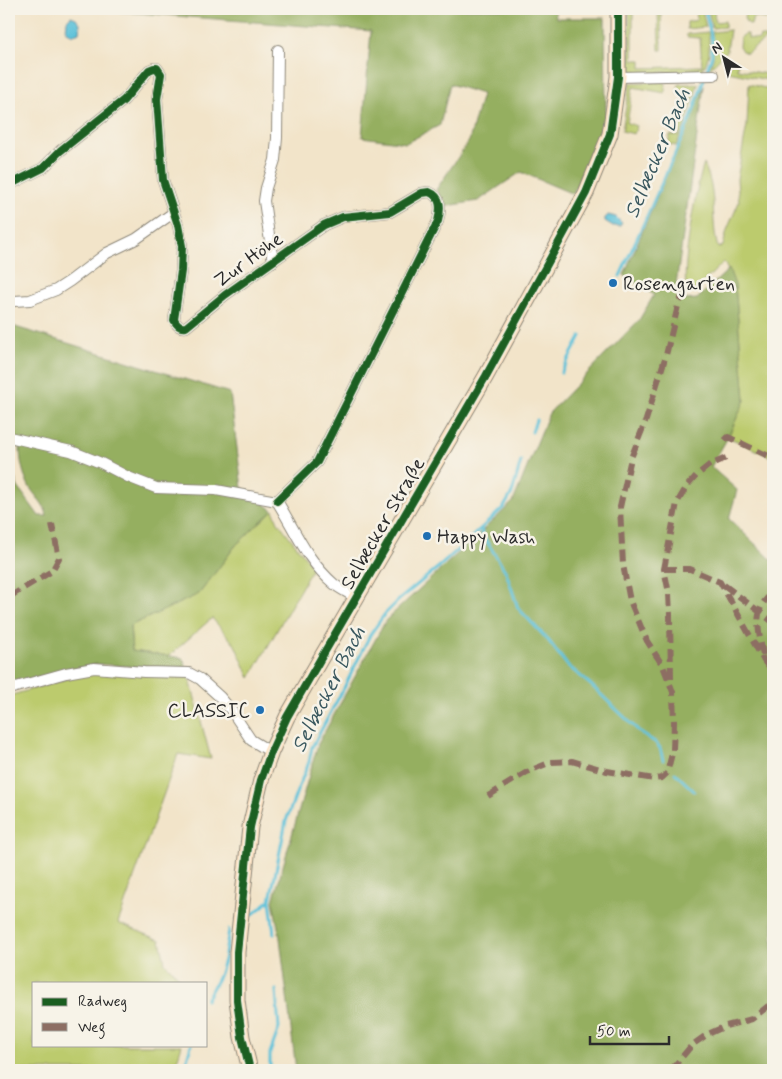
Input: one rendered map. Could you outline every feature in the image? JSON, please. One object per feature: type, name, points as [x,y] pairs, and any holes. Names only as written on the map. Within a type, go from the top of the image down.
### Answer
[{"type":"main road","name":"Selbecker Straße","points":[[250,1070],[242,1037],[237,1000],[238,952],[250,827],[261,780],[271,752],[290,712],[486,376],[586,193],[610,134],[618,77],[618,9]]},
{"type":"street","name":"Zur Höhe","points":[[273,262],[264,200],[275,160],[278,138],[278,50]]},
{"type":"street","name":"Zur Höhe","points":[[9,185],[43,168],[60,151],[124,100],[150,70],[154,68],[159,70],[161,74],[157,99],[163,180],[182,246],[181,272],[174,320],[177,326],[182,328],[186,327],[225,295],[324,225],[343,217],[390,212],[422,193],[429,192],[434,194],[440,203],[441,210],[438,221],[317,462],[277,501]]},
{"type":"street","points":[[618,77],[707,75]]},
{"type":"street","points":[[14,301],[30,300],[56,290],[107,253],[136,239],[173,213]]},
{"type":"street","points":[[9,437],[71,451],[101,463],[128,478],[156,488],[216,490],[277,501],[300,544],[320,570],[335,585],[357,598]]},
{"type":"street","points":[[9,689],[66,673],[94,668],[119,671],[188,673],[200,679],[220,697],[251,740],[271,752]]},
{"type":"green space","points":[[85,9],[555,9],[556,18],[605,18],[606,116],[573,194],[521,172],[478,201],[447,206],[436,190],[469,141],[482,94],[450,84],[440,125],[406,143],[362,137],[371,31]]},
{"type":"green space","points":[[629,9],[633,9],[633,60],[641,60],[641,68],[702,66],[700,38],[687,37],[687,34],[709,32],[709,54],[702,71],[630,73]]},
{"type":"green space","points":[[696,9],[702,9],[706,27],[687,29],[687,22],[697,20]]},
{"type":"green space","points":[[708,9],[714,9],[715,22],[725,21],[725,27],[712,28]]},
{"type":"green space","points":[[746,9],[754,9],[753,14],[773,17],[773,20],[753,17],[751,25],[744,18]]},
{"type":"green space","points":[[658,11],[661,11],[662,50],[659,50]]},
{"type":"green space","points":[[730,30],[727,51],[709,69],[713,58],[712,32]]},
{"type":"green space","points":[[748,34],[748,38],[759,40],[760,36],[767,38],[747,53],[742,51],[739,46],[740,38]]},
{"type":"green space","points":[[734,60],[738,62],[737,69],[773,75],[773,81],[728,72],[727,67]]},
{"type":"green space","points":[[663,81],[666,84],[665,93],[633,87],[627,123],[637,126],[634,134],[622,131],[630,83]]},
{"type":"green space","points":[[679,84],[698,84],[684,128],[676,146],[668,144],[670,135],[679,136],[683,95],[677,94]]},
{"type":"green space","points":[[749,84],[773,90],[773,458],[728,437],[745,400],[735,286],[724,262],[694,291],[687,289],[685,280],[690,227],[704,164],[711,186],[714,227],[718,248],[723,246],[727,230],[739,202],[737,179],[747,125]]},
{"type":"green space","points":[[704,86],[676,285],[685,300],[697,299],[729,269],[735,285],[745,400],[728,437],[711,467],[737,490],[729,519],[773,561],[773,1070],[296,1070],[280,938],[273,901],[318,744],[386,620],[513,502],[549,413],[639,320],[654,295],[624,275]]},
{"type":"green space","points":[[9,325],[230,393],[242,488],[273,510],[236,545],[199,594],[130,626],[132,651],[183,658],[187,670],[96,664],[9,685],[9,462],[18,487],[39,516],[47,516],[40,500],[31,490],[27,481],[22,467],[20,448],[9,444]]},
{"type":"green space","points":[[273,510],[278,522],[313,567],[250,678],[235,645],[212,618],[169,656],[132,651],[130,625],[199,594],[236,545]]},
{"type":"green space","points":[[93,671],[189,676],[211,759],[178,754],[118,923],[160,940],[165,963],[184,982],[32,982],[32,1046],[182,1046],[174,1070],[9,1070],[9,696]]},
{"type":"water","points":[[71,16],[80,23],[79,32],[72,35],[66,31],[67,20]]},
{"type":"water","points":[[608,215],[616,217],[622,223],[620,226],[613,226],[605,221]]},
{"type":"waterway","name":"Selbecker Bach","points":[[620,276],[691,118],[712,55],[712,40],[705,9]]},
{"type":"waterway","name":"Selbecker Bach","points":[[561,373],[581,336]]},
{"type":"waterway","name":"Selbecker Bach","points":[[532,432],[536,420]]},
{"type":"waterway","name":"Selbecker Bach","points":[[252,915],[270,900],[286,821],[309,762],[312,747],[370,635],[384,615],[400,599],[441,565],[504,507],[512,493],[521,461]]},
{"type":"waterway","points":[[481,528],[482,534],[506,572],[518,608],[548,640],[567,665],[591,685],[642,734],[655,742],[660,748],[663,760]]},
{"type":"waterway","points":[[675,773],[694,791]]},
{"type":"waterway","points":[[270,900],[274,934]]},
{"type":"waterway","name":"Selbecker Bach","points":[[208,996],[219,976],[229,930]]},
{"type":"waterway","points":[[270,1070],[270,1053],[279,1028],[276,990]]},
{"type":"waterway","name":"Selbecker Bach","points":[[184,1070],[191,1046]]},
{"type":"marked path","points":[[488,796],[527,772],[551,762],[572,761],[607,771],[654,779],[662,778],[667,773],[673,750],[673,692],[663,666],[647,641],[630,601],[623,565],[620,507],[631,458],[646,420],[683,294]]},
{"type":"marked path","points":[[725,440],[728,437],[773,458]]},
{"type":"marked path","points":[[671,678],[669,593],[664,569],[677,503],[687,486],[697,475],[708,466],[726,458]]},
{"type":"marked path","points":[[9,597],[52,571],[59,558],[52,524]]},
{"type":"marked path","points":[[664,569],[690,569],[720,582],[764,661],[773,673]]},
{"type":"marked path","points":[[724,585],[773,622]]},
{"type":"marked path","points":[[763,655],[758,621],[759,613],[766,599],[773,593]]},
{"type":"marked path","points":[[671,1070],[692,1045],[708,1034],[726,1026],[752,1019],[773,1002]]},
{"type":"cycle path","points":[[250,1070],[242,1037],[237,1000],[237,952],[250,827],[261,780],[287,717],[486,376],[586,193],[610,134],[618,77],[618,9]]},
{"type":"cycle path","points":[[9,185],[43,168],[60,151],[124,100],[149,70],[157,68],[161,74],[157,99],[163,180],[178,225],[182,246],[181,271],[174,320],[178,326],[182,327],[186,327],[225,295],[324,225],[343,217],[390,212],[422,193],[429,192],[436,197],[440,204],[438,221],[317,462],[277,501]]},
{"type":"place","name":"Rosengarten","points":[[613,283]]},
{"type":"place","name":"Happy Wash","points":[[427,536]]},
{"type":"place","name":"CLASSIC","points":[[260,710]]}]
